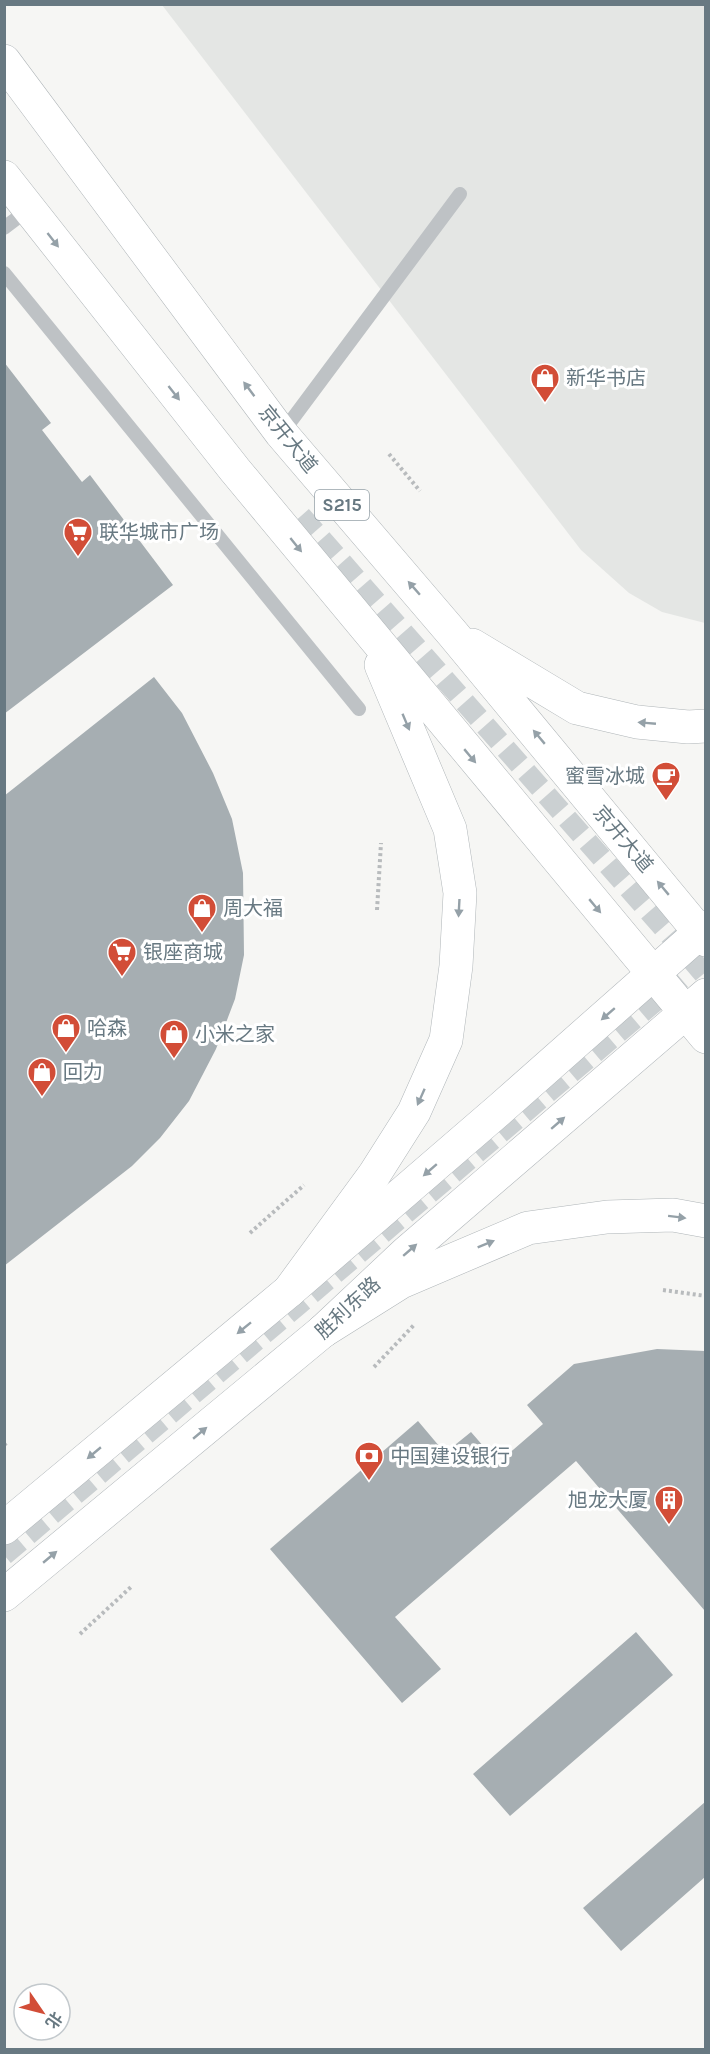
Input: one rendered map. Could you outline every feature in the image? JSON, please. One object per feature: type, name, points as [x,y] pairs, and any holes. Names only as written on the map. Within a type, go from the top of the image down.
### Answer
[{"type":"main road","name":"京开大道","points":[[4,61],[282,434],[704,933]]},
{"type":"main road","points":[[4,177],[17,219],[235,470],[652,975],[698,1015]]},
{"type":"main road","points":[[289,1291],[374,1175],[414,1112],[446,1040],[456,966],[460,893],[450,829],[366,630]]},
{"type":"main road","points":[[453,634],[577,708],[637,723],[705,726]]},
{"type":"main road","points":[[4,1528],[289,1291],[652,975],[704,933]]},
{"type":"main road","name":"胜利东路","points":[[4,1594],[323,1331],[406,1253],[698,1015]]},
{"type":"main road","points":[[323,1331],[401,1282],[528,1228],[607,1217],[673,1215],[705,1221]]},
{"type":"lane","points":[[282,434],[460,194]]},
{"type":"lane","points":[[4,273],[359,709]]},
{"type":"path","points":[[389,454],[420,491]]},
{"type":"path","points":[[377,910],[381,843]]},
{"type":"path","points":[[250,1233],[304,1185]]},
{"type":"path","points":[[663,1290],[705,1296]]},
{"type":"path","points":[[374,1367],[414,1325]]},
{"type":"path","points":[[80,1634],[131,1587]]},
{"type":"shaded area","points":[[162,5],[705,5],[705,623],[662,612],[629,593],[581,550]]},
{"type":"building","name":"联华城市广场","points":[[4,362],[51,423],[42,430],[82,482],[90,475],[173,585],[4,714]]},
{"type":"building","name":"银座商城","points":[[154,677],[182,713],[213,773],[232,819],[243,873],[244,955],[235,999],[216,1049],[189,1101],[160,1138],[132,1166],[4,1266],[4,796]]},
{"type":"building","points":[[657,1349],[705,1351],[705,1611],[576,1461],[395,1617],[441,1669],[402,1703],[270,1549],[418,1421],[445,1453],[471,1432],[498,1463],[543,1424],[527,1405],[574,1364]]},
{"type":"building","points":[[636,1632],[673,1675],[510,1816],[473,1774]]},
{"type":"building","points":[[705,1802],[705,1877],[621,1951],[583,1908]]},
{"type":"tunnel","points":[[301,516],[689,957]]},
{"type":"tunnel","points":[[4,1555],[706,958]]},
{"type":"place","name":"新华书店","points":[[545,404]]},
{"type":"place","name":"联华城市广场","points":[[78,558]]},
{"type":"place","name":"蜜雪冰城","points":[[666,802]]},
{"type":"place","name":"周大福","points":[[202,934]]},
{"type":"place","name":"银座商城","points":[[122,978]]},
{"type":"place","name":"哈森","points":[[66,1054]]},
{"type":"place","name":"小米之家","points":[[174,1060]]},
{"type":"place","name":"回力","points":[[42,1098]]},
{"type":"place","name":"中国建设银行","points":[[369,1482]]},
{"type":"place","name":"旭龙大厦","points":[[669,1526]]}]
